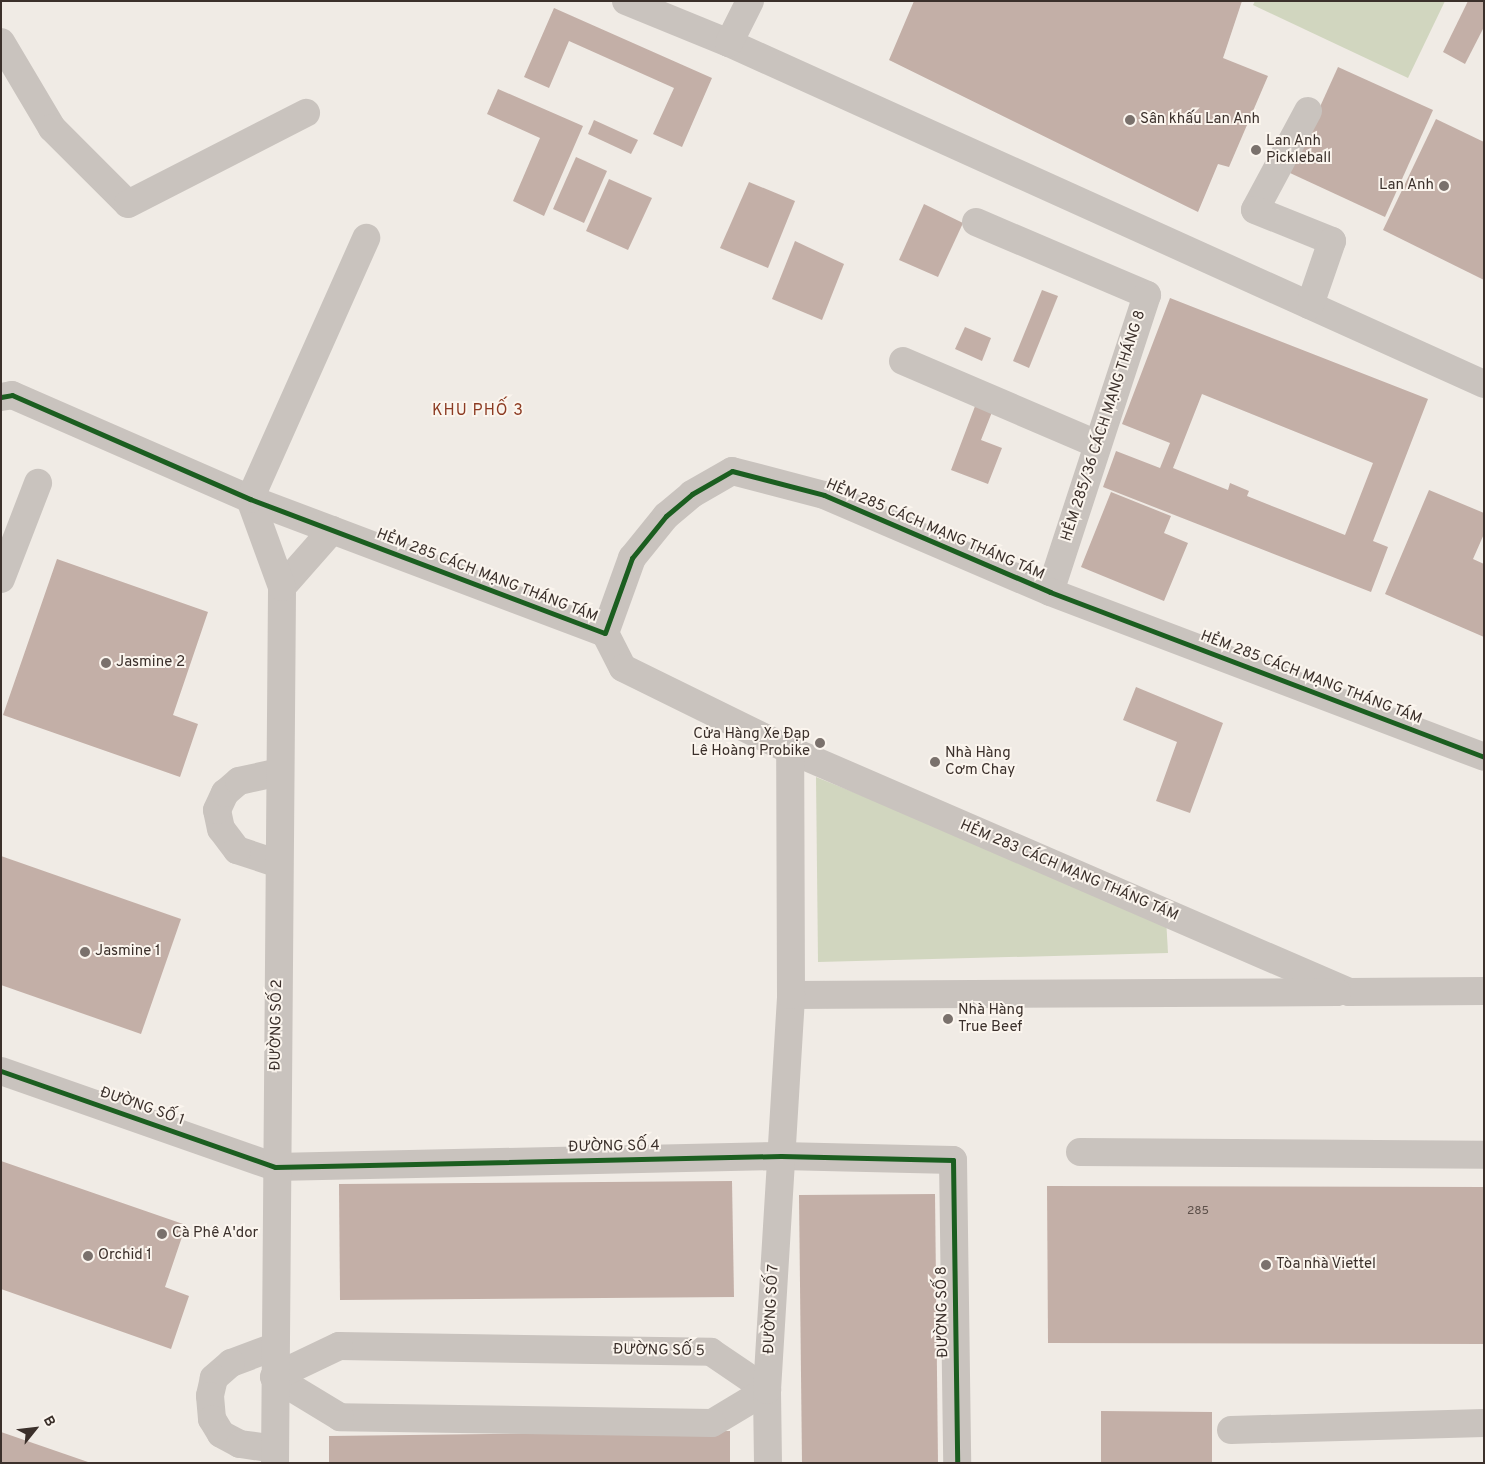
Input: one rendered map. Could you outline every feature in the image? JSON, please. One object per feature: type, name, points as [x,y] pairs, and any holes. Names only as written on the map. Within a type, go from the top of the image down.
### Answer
[{"type":"street","points":[[626,1],[729,43],[1484,384]]},
{"type":"street","points":[[729,43],[750,1]]},
{"type":"street","points":[[1,42],[52,128],[128,204],[306,113]]},
{"type":"street","points":[[1308,112],[1255,210],[1332,241],[1310,305]]},
{"type":"street","name":"HẺM 285/36 CÁCH MẠNG THÁNG 8","points":[[976,222],[1147,295],[1050,592]]},
{"type":"street","points":[[250,499],[366,238]]},
{"type":"street","points":[[903,361],[1097,444]]},
{"type":"street","name":"HẺM 285 CÁCH MẠNG THÁNG TÁM","points":[[1,397],[12,396],[250,499],[605,633],[632,558],[666,516],[692,494],[732,471],[824,495],[1050,592],[1484,757]]},
{"type":"street","points":[[1,579],[38,483]]},
{"type":"street","name":"ĐƯỜNG SỐ 2","points":[[250,499],[282,587],[275,1167],[275,1456]]},
{"type":"street","points":[[282,587],[332,530]]},
{"type":"street","name":"HẺM 283 CÁCH MẠNG THÁNG TÁM","points":[[605,633],[623,668],[790,750],[1349,992]]},
{"type":"street","points":[[781,1156],[791,995],[790,750]]},
{"type":"street","points":[[279,864],[236,850],[222,829],[217,810],[225,793],[239,781],[280,772]]},
{"type":"street","name":"HẺM 283 CÁCH MẠNG THÁNG TÁM","points":[[791,995],[1484,991]]},
{"type":"street","name":"ĐƯỜNG SỐ 1","points":[[1,1071],[275,1167]]},
{"type":"street","points":[[1080,1152],[1484,1156]]},
{"type":"street","name":"ĐƯỜNG SỐ 4","points":[[275,1167],[781,1156],[953,1160]]},
{"type":"street","name":"ĐƯỜNG SỐ 7","points":[[768,1463],[767,1390],[781,1156]]},
{"type":"street","name":"ĐƯỜNG SỐ 8","points":[[953,1160],[957,1463]]},
{"type":"street","name":"ĐƯỜNG SỐ 5","points":[[274,1377],[339,1346],[711,1352],[767,1390]]},
{"type":"street","points":[[274,1347],[231,1363],[214,1378],[210,1396],[212,1418],[221,1434],[240,1444],[275,1456]]},
{"type":"street","points":[[274,1377],[340,1417],[712,1423],[767,1390]]},
{"type":"street","points":[[1231,1430],[1484,1423]]},
{"type":"green space","points":[[1255,1],[1445,1],[1408,78],[1253,5]]},
{"type":"green space","points":[[816,777],[1166,918],[1168,953],[818,962]]},
{"type":"building","name":"Sân khấu Lan Anh","points":[[914,1],[1242,1],[1223,58],[1268,76],[1229,167],[1218,164],[1198,212],[889,60]]},
{"type":"building","points":[[1468,1],[1484,1],[1484,27],[1465,64],[1443,52]]},
{"type":"building","points":[[554,8],[712,78],[682,147],[653,134],[674,88],[569,41],[549,88],[524,77]]},
{"type":"building","points":[[1338,67],[1433,110],[1385,217],[1290,173]]},
{"type":"building","points":[[498,89],[583,126],[544,216],[513,201],[540,138],[487,114]]},
{"type":"building","name":"Lan Anh","points":[[1436,119],[1484,142],[1484,280],[1383,230]]},
{"type":"building","points":[[594,120],[638,140],[631,154],[588,134]]},
{"type":"building","points":[[576,157],[607,171],[584,223],[553,209]]},
{"type":"building","points":[[609,179],[652,198],[628,250],[586,231]]},
{"type":"building","points":[[749,182],[795,201],[768,268],[720,248]]},
{"type":"building","points":[[924,204],[963,223],[938,277],[899,260]]},
{"type":"building","points":[[795,241],[844,264],[822,320],[772,299]]},
{"type":"building","points":[[1042,290],[1058,296],[1029,368],[1013,361]]},
{"type":"building","points":[[1170,298],[1428,399],[1373,541],[1388,547],[1371,592],[1103,487],[1116,451],[1160,468],[1170,443],[1122,424]],"holes":[[[1202,394],[1373,463],[1345,535],[1247,496],[1249,491],[1230,483],[1228,490],[1173,468]]]},
{"type":"building","points":[[965,327],[991,338],[982,361],[955,349]]},
{"type":"building","points":[[977,401],[994,407],[981,440],[1002,448],[988,484],[951,470]]},
{"type":"building","points":[[1429,490],[1484,513],[1484,534],[1473,559],[1484,564],[1484,637],[1385,594]]},
{"type":"building","points":[[1111,492],[1171,516],[1164,533],[1188,543],[1164,601],[1081,567]]},
{"type":"building","name":"Jasmine 2","points":[[57,559],[208,612],[173,715],[198,724],[180,777],[3,715]]},
{"type":"building","points":[[1136,687],[1223,723],[1190,813],[1156,801],[1177,742],[1123,720]]},
{"type":"building","name":"Jasmine 1","points":[[1,856],[181,919],[141,1034],[1,985]]},
{"type":"building","name":"Orchid 1","points":[[1,1161],[186,1225],[165,1287],[189,1296],[171,1349],[1,1289]]},
{"type":"building","points":[[732,1181],[734,1297],[340,1300],[339,1184]]},
{"type":"building","name":"Tòa nhà Viettel","points":[[1047,1186],[1484,1187],[1484,1344],[1048,1343]]},
{"type":"building","points":[[935,1194],[938,1463],[802,1463],[799,1195]]},
{"type":"building","points":[[1101,1411],[1212,1412],[1212,1463],[1101,1463]]},
{"type":"building","points":[[730,1431],[730,1463],[329,1463],[329,1436]]},
{"type":"building","points":[[1,1432],[88,1462],[88,1463],[1,1463]]},
{"type":"cycle path","points":[[1,397],[12,395],[250,499],[605,633],[632,558],[666,516],[692,494],[732,471],[824,495],[1050,592],[1484,757]]},
{"type":"cycle path","points":[[1,1071],[275,1167],[781,1156],[953,1160],[957,1463]]},
{"type":"place","name":"Sân khấu Lan Anh","points":[[1130,120]]},
{"type":"place","name":"Lan Anh Pickleball","points":[[1256,150]]},
{"type":"place","name":"Lan Anh","points":[[1444,186]]},
{"type":"place","name":"Jasmine 2","points":[[106,663]]},
{"type":"place","name":"Cửa Hàng Xe Đạp Lê Hoàng Probike","points":[[820,743]]},
{"type":"place","name":"Nhà Hàng Cơm Chay","points":[[935,762]]},
{"type":"place","name":"Jasmine 1","points":[[85,952]]},
{"type":"place","name":"Nhà Hàng True Beef","points":[[948,1019]]},
{"type":"place","name":"Cà Phê A'dor","points":[[162,1234]]},
{"type":"place","name":"Orchid 1","points":[[88,1256]]},
{"type":"place","name":"Tòa nhà Viettel","points":[[1266,1265]]},
{"type":"district","name":"KHU PHỐ 3","points":[[478,411]]}]
